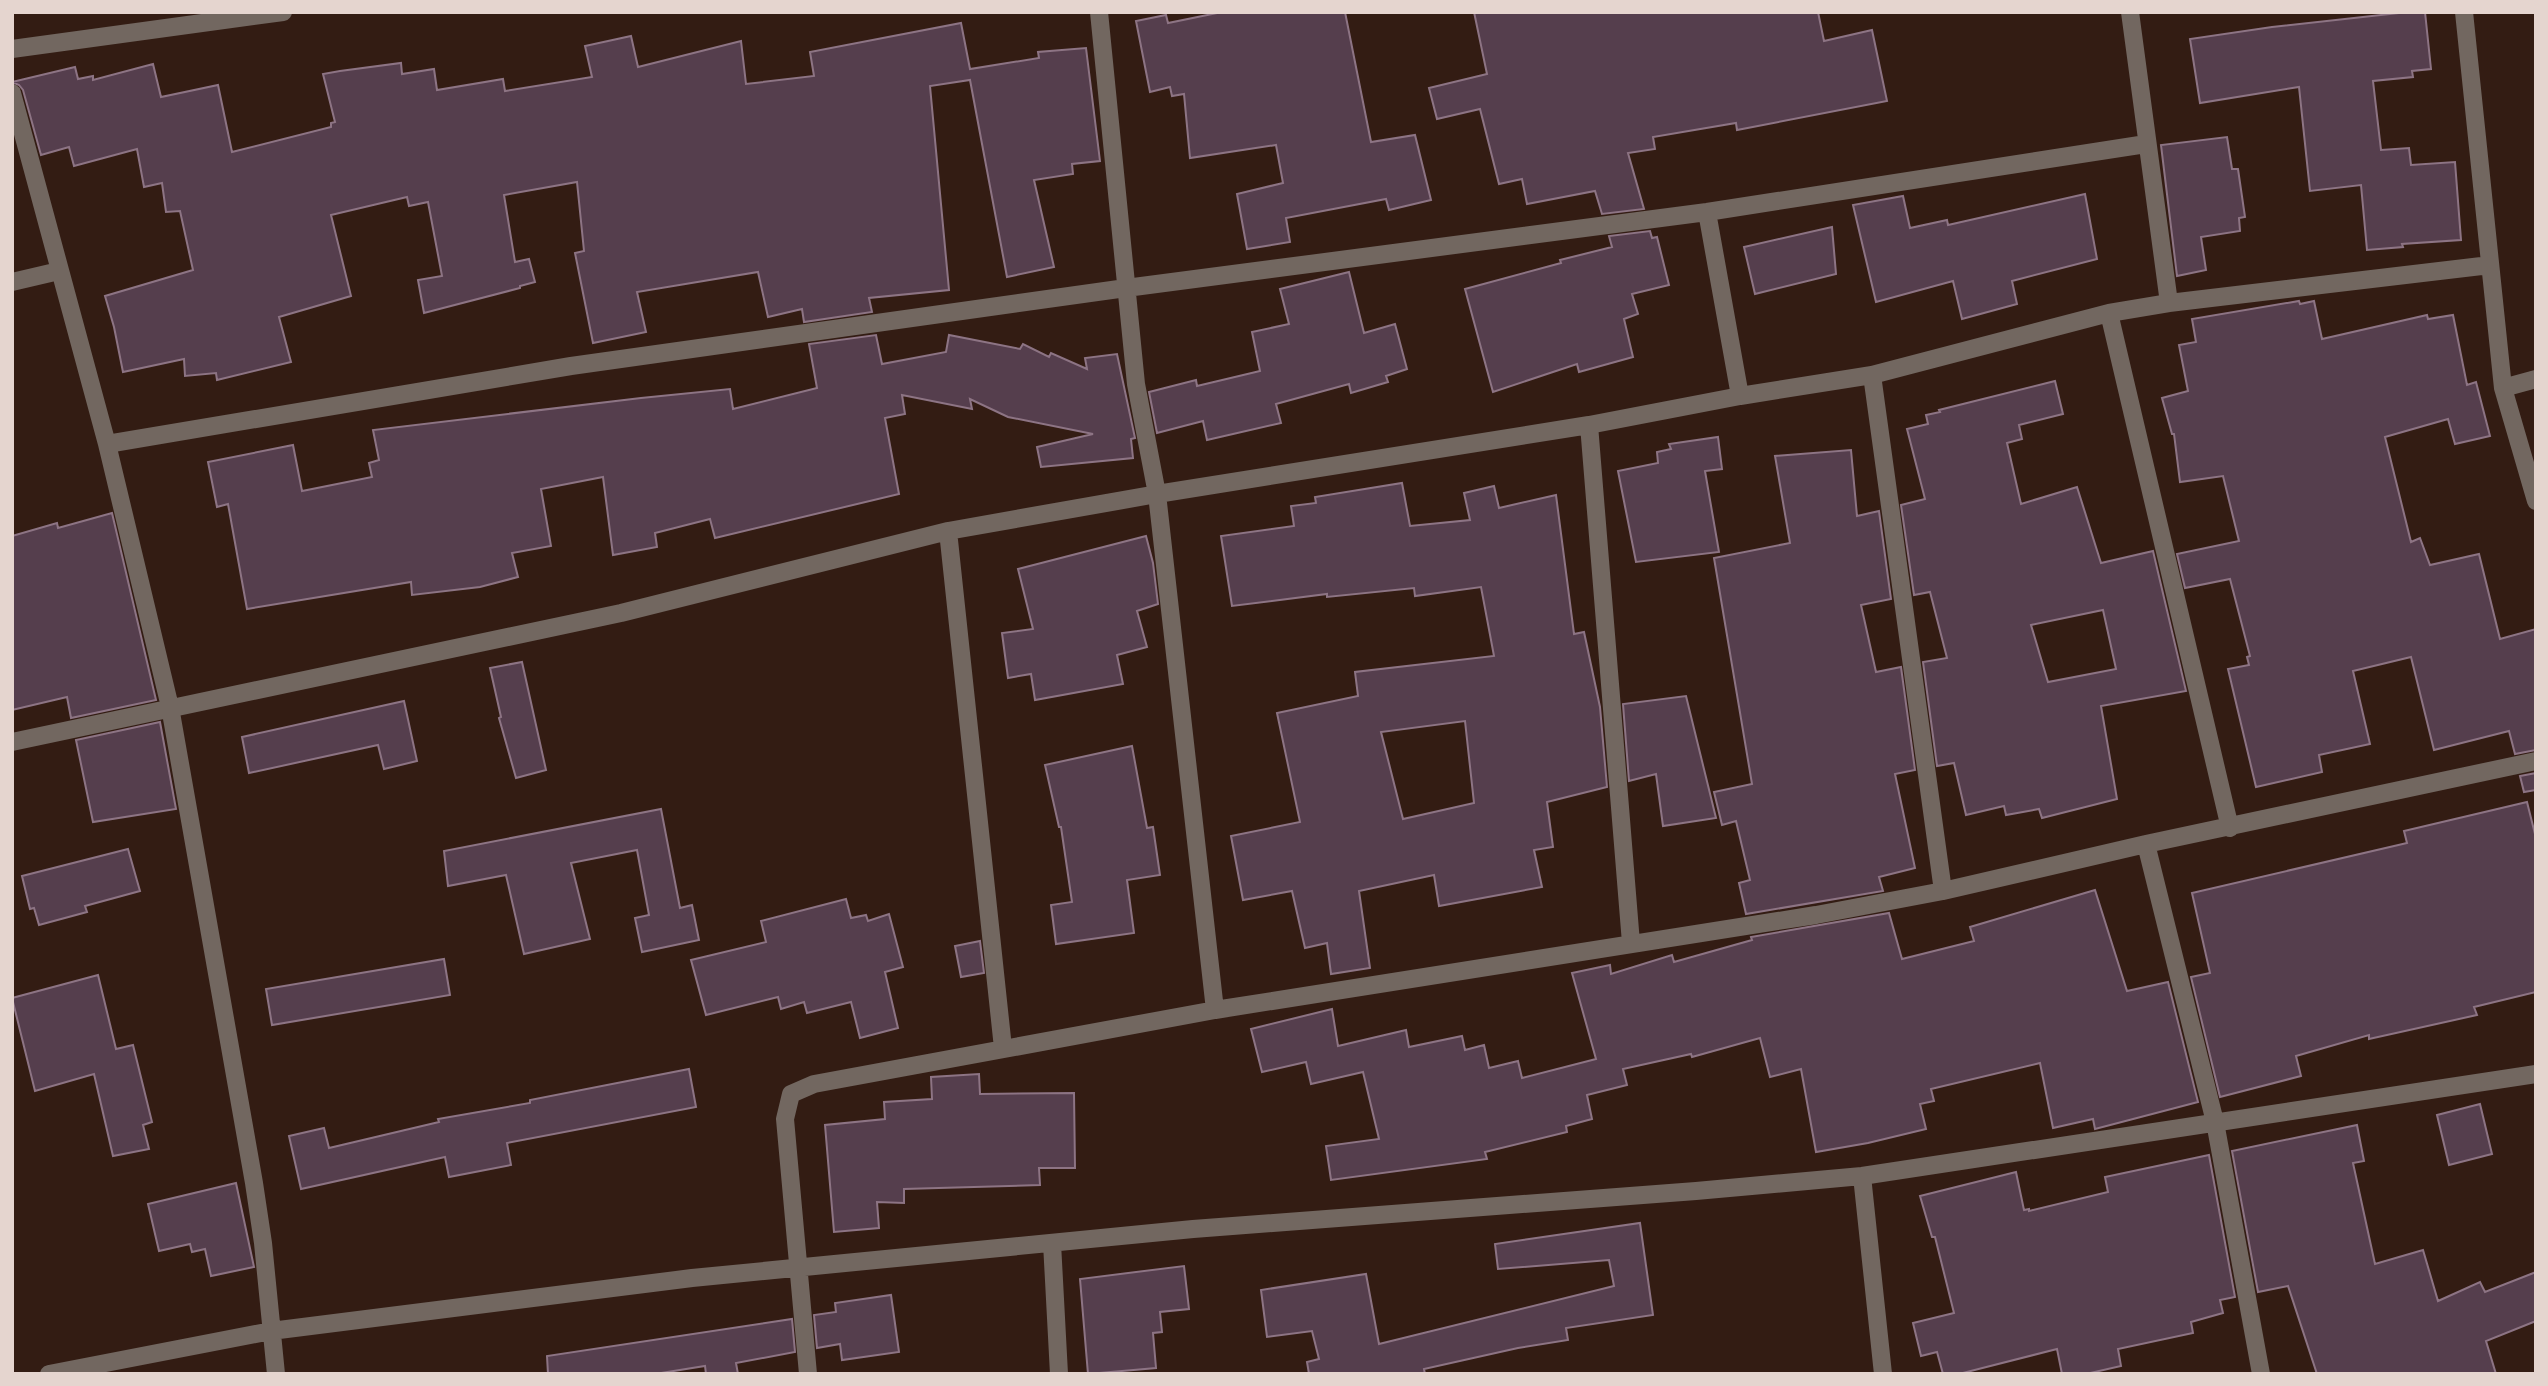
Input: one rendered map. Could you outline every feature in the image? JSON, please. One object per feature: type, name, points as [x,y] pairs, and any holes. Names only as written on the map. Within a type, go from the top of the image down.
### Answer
[{"type":"street","points":[[12,49],[283,12]]},
{"type":"street","points":[[1099,12],[1136,384],[1157,494],[1215,1010]]},
{"type":"street","points":[[2130,12],[2169,303]]},
{"type":"street","points":[[2464,12],[2503,388],[2536,500]]},
{"type":"street","points":[[12,93],[107,444],[170,707],[254,1183],[276,1374]]},
{"type":"street","points":[[107,444],[571,366],[1126,288],[1707,212],[2146,144]]},
{"type":"street","points":[[1707,212],[1740,396]]},
{"type":"street","points":[[12,742],[621,612],[948,531],[1872,375],[2109,313],[2169,303],[2490,265]]},
{"type":"street","points":[[12,282],[59,271]]},
{"type":"street","points":[[2109,313],[2230,828]]},
{"type":"street","points":[[1872,375],[1943,891]]},
{"type":"street","points":[[2503,388],[2536,379]]},
{"type":"street","points":[[1588,425],[1631,943]]},
{"type":"street","points":[[948,531],[1003,1048]]},
{"type":"street","points":[[808,1374],[785,1119],[791,1094],[814,1084],[1215,1010],[1816,915],[1943,891],[2146,844],[2536,761]]},
{"type":"street","points":[[2146,844],[2215,1122],[2261,1374]]},
{"type":"street","points":[[49,1374],[271,1331],[692,1278],[1193,1229],[1861,1176],[2536,1074]]},
{"type":"street","points":[[1861,1176],[1883,1374]]},
{"type":"street","points":[[1052,1243],[1059,1374]]},
{"type":"building","points":[[1222,12],[1345,12],[1371,142],[1415,135],[1431,200],[1389,210],[1386,199],[1286,218],[1290,242],[1247,249],[1237,194],[1283,183],[1276,145],[1190,158],[1184,94],[1172,96],[1170,87],[1150,92],[1136,21],[1166,15],[1168,23]]},
{"type":"building","points":[[1474,12],[1818,12],[1824,41],[1872,30],[1887,101],[1737,130],[1736,123],[1653,137],[1655,149],[1628,153],[1644,209],[1602,214],[1595,191],[1527,204],[1522,179],[1499,184],[1480,109],[1437,119],[1429,88],[1487,74]]},
{"type":"building","points":[[2425,12],[2431,69],[2412,71],[2413,77],[2373,81],[2381,150],[2409,148],[2411,165],[2455,162],[2461,240],[2402,244],[2403,247],[2367,250],[2361,185],[2310,191],[2299,87],[2200,103],[2190,39]]},
{"type":"building","points":[[961,23],[970,69],[1039,58],[1038,52],[1086,48],[1100,161],[1072,164],[1073,174],[1034,180],[1054,267],[1007,277],[970,80],[930,86],[949,290],[869,298],[872,312],[804,322],[802,309],[768,317],[758,272],[637,292],[646,332],[593,343],[575,253],[584,251],[577,182],[504,195],[515,262],[529,259],[535,282],[424,313],[418,280],[442,276],[428,202],[409,206],[407,197],[331,215],[351,296],[279,317],[291,362],[217,380],[216,373],[185,376],[184,359],[123,372],[105,296],[193,270],[180,211],[166,212],[162,183],[144,187],[137,149],[74,166],[69,147],[41,155],[23,90],[12,82],[75,67],[78,79],[93,76],[93,80],[153,64],[161,97],[218,85],[232,152],[331,127],[331,123],[335,122],[323,74],[401,63],[402,74],[434,69],[437,90],[503,79],[505,91],[592,77],[585,46],[631,36],[638,67],[741,41],[746,84],[814,76],[810,52]]},
{"type":"building","points":[[2227,137],[2232,169],[2238,169],[2245,217],[2239,218],[2240,231],[2201,237],[2206,270],[2177,276],[2161,145]]},
{"type":"building","points":[[2085,194],[2097,259],[2012,281],[2017,304],[1962,319],[1953,281],[1876,302],[1853,205],[1903,196],[1910,228],[1947,220],[1948,225]]},
{"type":"building","points":[[1832,227],[1836,274],[1755,294],[1744,247]]},
{"type":"building","points":[[1650,231],[1652,238],[1657,237],[1669,285],[1632,294],[1638,314],[1624,319],[1633,357],[1579,372],[1577,364],[1493,392],[1465,289],[1612,247],[1609,236]]},
{"type":"building","points":[[1349,272],[1364,333],[1395,324],[1407,369],[1386,376],[1388,382],[1351,393],[1349,384],[1276,404],[1281,423],[1207,440],[1203,421],[1157,433],[1149,392],[1196,380],[1197,386],[1260,371],[1252,332],[1289,324],[1280,289]]},
{"type":"building","points":[[2299,301],[2300,304],[2314,301],[2322,339],[2427,315],[2428,319],[2453,315],[2467,385],[2476,382],[2490,436],[2455,444],[2448,419],[2385,437],[2411,542],[2420,538],[2430,565],[2479,554],[2500,639],[2536,629],[2536,750],[2515,754],[2509,731],[2434,750],[2411,657],[2353,671],[2370,744],[2319,755],[2322,772],[2256,787],[2228,669],[2249,665],[2247,657],[2250,656],[2230,579],[2185,588],[2177,554],[2239,541],[2223,476],[2180,482],[2174,434],[2162,398],[2188,391],[2179,345],[2196,342],[2192,319]]},
{"type":"building","points":[[876,335],[882,364],[946,352],[949,335],[1020,349],[1023,344],[1049,357],[1051,353],[1087,369],[1085,358],[1117,354],[1135,438],[1131,439],[1133,458],[1041,467],[1037,447],[1093,434],[1008,417],[970,399],[972,409],[902,395],[905,414],[885,418],[899,494],[715,538],[710,519],[655,533],[657,547],[613,555],[603,477],[541,489],[551,546],[512,553],[518,577],[480,587],[412,595],[411,582],[247,609],[228,504],[217,507],[208,462],[293,445],[302,491],[372,477],[369,463],[379,460],[373,430],[730,389],[733,409],[817,388],[809,344]]},
{"type":"building","points":[[2055,381],[2063,414],[2019,425],[2022,439],[2007,443],[2021,504],[2077,487],[2101,563],[2153,551],[2186,691],[2101,706],[2117,799],[2042,818],[2039,809],[2006,815],[2004,806],[1966,815],[1954,763],[1937,766],[1923,662],[1947,658],[1930,592],[1914,595],[1901,505],[1925,499],[1907,429],[1928,424],[1926,415],[1940,412],[1939,410]],"holes":[[[2103,610],[2116,669],[2048,682],[2031,625]]]},
{"type":"building","points":[[1718,437],[1722,469],[1705,471],[1719,552],[1636,562],[1618,471],[1658,463],[1657,452],[1671,449],[1669,444]]},
{"type":"building","points":[[1851,450],[1857,516],[1879,511],[1891,599],[1861,605],[1876,672],[1901,667],[1915,770],[1895,774],[1915,868],[1879,877],[1883,891],[1746,914],[1739,883],[1750,880],[1736,821],[1722,825],[1714,792],[1752,784],[1714,558],[1790,543],[1775,456]]},
{"type":"building","points":[[1402,483],[1410,526],[1470,520],[1464,493],[1494,486],[1499,508],[1556,495],[1574,634],[1584,632],[1600,707],[1607,787],[1547,802],[1553,847],[1534,850],[1542,887],[1439,906],[1434,875],[1359,891],[1370,968],[1331,974],[1327,943],[1305,948],[1292,891],[1243,900],[1231,836],[1300,822],[1277,713],[1358,696],[1355,672],[1494,656],[1481,587],[1415,596],[1414,588],[1327,597],[1327,594],[1232,606],[1221,536],[1294,526],[1291,506],[1316,503],[1315,497]],"holes":[[[1465,721],[1474,803],[1403,819],[1381,732]]]},
{"type":"building","points":[[112,513],[156,700],[71,718],[67,697],[12,710],[12,536],[57,523],[58,528]]},
{"type":"building","points":[[1146,536],[1153,563],[1158,604],[1137,611],[1147,647],[1117,655],[1123,684],[1035,700],[1031,674],[1008,678],[1002,633],[1033,629],[1018,569]]},
{"type":"building","points":[[522,662],[546,770],[516,778],[499,718],[501,717],[490,668]]},
{"type":"building","points":[[1686,696],[1716,818],[1663,826],[1656,774],[1629,781],[1623,704]]},
{"type":"building","points":[[404,701],[417,761],[384,769],[378,745],[249,773],[242,737]]},
{"type":"building","points":[[160,722],[176,809],[93,822],[76,740]]},
{"type":"building","points":[[1132,746],[1147,828],[1153,827],[1160,875],[1127,880],[1134,933],[1056,944],[1051,905],[1072,902],[1061,827],[1045,765]]},
{"type":"building","points":[[2536,773],[2536,790],[2524,792],[2520,776]]},
{"type":"building","points":[[2527,802],[2536,838],[2536,992],[2474,1007],[2477,1015],[2369,1039],[2369,1035],[2296,1056],[2301,1076],[2220,1097],[2191,977],[2210,973],[2192,893],[2407,843],[2404,831]]},
{"type":"building","points":[[661,809],[680,908],[692,905],[699,940],[642,952],[635,918],[649,915],[637,850],[571,863],[590,939],[524,954],[506,875],[448,886],[444,851]]},
{"type":"building","points":[[128,849],[140,891],[85,906],[87,912],[39,925],[34,908],[30,909],[22,876]]},
{"type":"building","points":[[2095,890],[2127,991],[2168,982],[2198,1102],[2095,1129],[2093,1119],[2053,1128],[2040,1063],[1931,1089],[1934,1101],[1920,1104],[1926,1129],[1816,1152],[1801,1069],[1770,1077],[1760,1038],[1692,1057],[1691,1054],[1623,1069],[1627,1085],[1587,1095],[1592,1119],[1566,1126],[1567,1132],[1485,1152],[1487,1159],[1331,1180],[1326,1146],[1379,1139],[1363,1072],[1311,1084],[1306,1062],[1262,1072],[1251,1029],[1332,1009],[1338,1046],[1406,1030],[1409,1047],[1462,1036],[1465,1050],[1484,1045],[1489,1068],[1518,1061],[1522,1078],[1596,1059],[1572,973],[1610,965],[1611,974],[1672,955],[1674,962],[1752,940],[1751,937],[1889,913],[1902,959],[1974,941],[1970,927]]},
{"type":"building","points":[[846,899],[851,918],[866,915],[868,921],[889,914],[903,967],[885,972],[898,1028],[860,1038],[851,1002],[807,1013],[804,1002],[781,1009],[778,997],[706,1015],[691,960],[766,942],[761,921]]},
{"type":"building","points":[[980,941],[984,973],[961,977],[955,946]]},
{"type":"building","points":[[444,959],[450,995],[272,1025],[266,989]]},
{"type":"building","points":[[98,975],[116,1049],[133,1045],[152,1122],[143,1125],[149,1149],[113,1156],[94,1074],[35,1091],[12,998]]},
{"type":"building","points":[[689,1069],[696,1107],[507,1143],[511,1165],[449,1177],[445,1157],[301,1189],[289,1136],[324,1128],[329,1148],[439,1122],[438,1119],[530,1103],[530,1100]]},
{"type":"building","points":[[979,1074],[980,1094],[1074,1093],[1075,1168],[1039,1168],[1040,1185],[904,1189],[904,1203],[877,1202],[879,1228],[834,1232],[825,1125],[885,1119],[884,1102],[932,1099],[931,1077]]},
{"type":"building","points":[[2480,1104],[2492,1154],[2449,1165],[2437,1115]]},
{"type":"building","points":[[2357,1125],[2364,1161],[2353,1163],[2375,1264],[2423,1250],[2438,1301],[2480,1282],[2485,1292],[2536,1272],[2536,1321],[2486,1341],[2496,1374],[2317,1374],[2288,1286],[2258,1292],[2232,1151]]},
{"type":"building","points":[[2209,1155],[2235,1297],[2220,1300],[2223,1313],[2191,1322],[2193,1333],[2118,1349],[2121,1366],[2086,1374],[2062,1374],[2057,1349],[1959,1374],[1943,1374],[1937,1352],[1921,1356],[1913,1323],[1954,1313],[1935,1237],[1932,1237],[1920,1196],[2016,1172],[2024,1210],[2029,1211],[2108,1192],[2105,1177]]},
{"type":"building","points":[[236,1183],[254,1267],[211,1276],[205,1249],[192,1252],[190,1244],[159,1251],[148,1204]]},
{"type":"building","points":[[1640,1223],[1653,1315],[1566,1328],[1568,1340],[1424,1369],[1425,1374],[1309,1374],[1307,1362],[1319,1359],[1312,1331],[1267,1337],[1261,1290],[1366,1274],[1379,1344],[1614,1286],[1609,1260],[1498,1269],[1495,1244]]},
{"type":"building","points":[[1184,1266],[1189,1309],[1160,1312],[1162,1332],[1153,1333],[1156,1368],[1088,1374],[1080,1279]]},
{"type":"building","points":[[891,1295],[899,1352],[842,1360],[840,1344],[817,1348],[814,1315],[836,1312],[835,1303]]},
{"type":"building","points":[[792,1319],[795,1352],[736,1363],[738,1374],[706,1374],[705,1366],[655,1374],[548,1374],[547,1356]]}]
